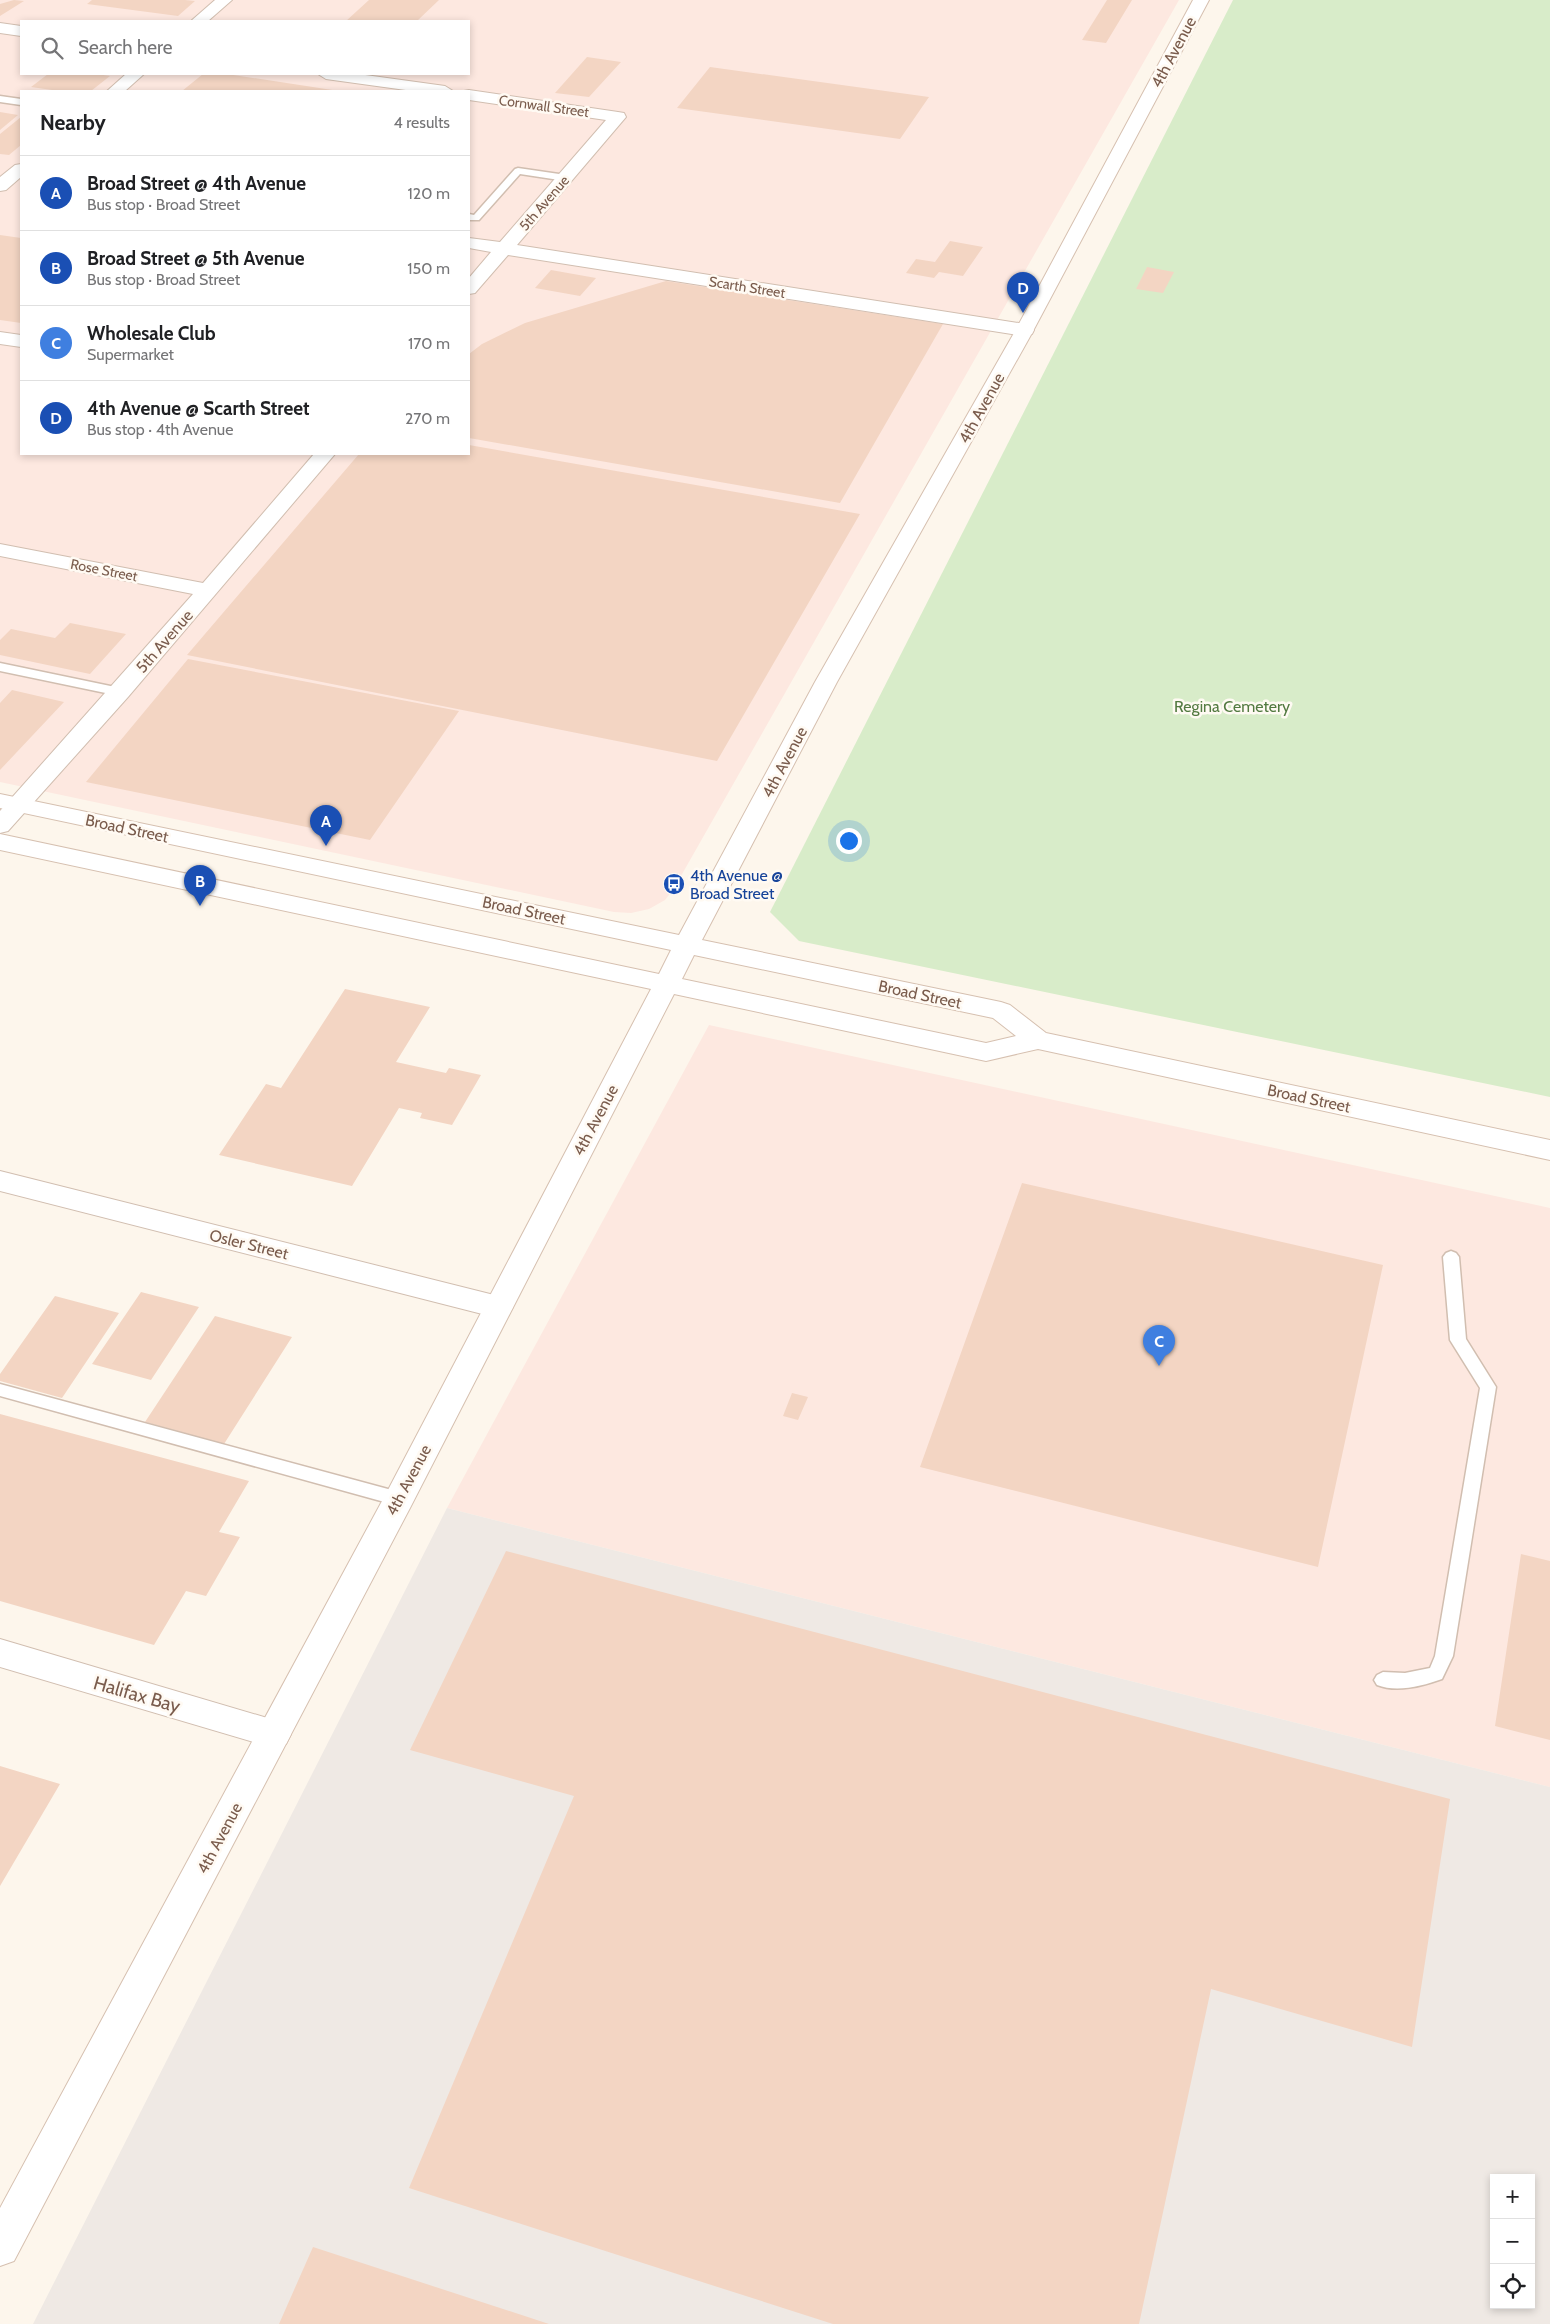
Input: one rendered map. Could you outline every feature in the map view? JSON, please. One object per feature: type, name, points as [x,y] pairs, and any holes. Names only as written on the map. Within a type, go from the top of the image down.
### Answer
[{"type":"main road","points":[[200,20],[224,0]]},
{"type":"main road","name":"4th Avenue","points":[[0,2247],[399,1499],[666,984],[826,682],[1025,330],[1201,0]]},
{"type":"main road","points":[[0,28],[20,31]]},
{"type":"main road","points":[[115,90],[135,75]]},
{"type":"main road","points":[[333,75],[438,90]]},
{"type":"main road","name":"Cornwall Street","points":[[470,95],[618,117]]},
{"type":"main road","name":"5th Avenue","points":[[470,289],[618,117]]},
{"type":"main road","points":[[0,168],[20,170]]},
{"type":"main road","points":[[0,186],[20,170]]},
{"type":"main road","name":"Scarth Street","points":[[470,243],[1025,330]]},
{"type":"main road","points":[[0,338],[20,341]]},
{"type":"main road","name":"5th Avenue","points":[[0,826],[9,803],[120,692],[324,455]]},
{"type":"main road","name":"Rose Street","points":[[0,550],[208,590]]},
{"type":"main road","name":"Broad Street","points":[[9,803],[1001,1011],[1038,1040]]},
{"type":"main road","name":"Broad Street","points":[[0,842],[986,1052],[1038,1040],[1550,1150]]},
{"type":"main road","name":"Osler Street","points":[[0,1181],[498,1307]]},
{"type":"main road","name":"Halifax Bay","points":[[0,1653],[274,1734]]},
{"type":"lane","points":[[0,99],[20,102]]},
{"type":"lane","points":[[470,217],[476,218],[518,171],[566,178]]},
{"type":"lane","points":[[0,667],[120,692]]},
{"type":"lane","points":[[1383,1680],[1405,1681],[1436,1674],[1444,1656],[1488,1387],[1458,1340],[1451,1257]]},
{"type":"lane","points":[[0,1390],[399,1499]]},
{"type":"shaded area","points":[[0,0],[1179,0],[673,890],[665,900],[649,909],[631,913],[614,912],[0,782]]},
{"type":"shaded area","points":[[709,1025],[1550,1208],[1550,1787],[447,1508]]},
{"type":"shaded area","points":[[447,1508],[1550,1787],[1550,2324],[33,2324]]},
{"type":"green space","name":"Regina Cemetery","points":[[1233,0],[1550,0],[1550,1097],[799,941],[770,912]]},
{"type":"building","points":[[14,0],[24,1],[0,16],[0,4]]},
{"type":"building","points":[[92,0],[195,1],[178,16],[87,4]]},
{"type":"building","points":[[369,0],[439,0],[418,20],[347,20]]},
{"type":"building","points":[[1107,0],[1132,0],[1106,43],[1082,40]]},
{"type":"building","points":[[587,57],[621,62],[589,97],[555,93]]},
{"type":"building","points":[[710,67],[929,97],[900,139],[677,108]]},
{"type":"building","points":[[47,75],[110,76],[92,90],[52,90],[31,87]]},
{"type":"building","points":[[202,75],[234,75],[332,90],[183,90]]},
{"type":"building","points":[[0,112],[18,115],[0,130]]},
{"type":"building","points":[[20,118],[20,146],[9,155],[0,154],[0,134]]},
{"type":"building","points":[[0,235],[20,238],[20,323],[0,320]]},
{"type":"building","points":[[950,241],[983,247],[963,276],[939,272],[934,278],[906,273],[916,259],[935,262]]},
{"type":"building","points":[[1147,267],[1174,272],[1163,293],[1136,289]]},
{"type":"building","points":[[551,270],[596,278],[580,296],[535,288]]},
{"type":"building","points":[[666,281],[943,324],[840,503],[470,438],[470,353],[482,344],[525,323]]},
{"type":"building","points":[[470,445],[860,514],[717,761],[187,655],[358,455],[470,455]]},
{"type":"building","points":[[70,623],[126,634],[90,674],[0,655],[0,640],[11,629],[55,638]]},
{"type":"building","points":[[188,659],[459,711],[370,840],[86,782]]},
{"type":"building","points":[[12,690],[64,702],[0,770],[0,703]]},
{"type":"building","points":[[345,989],[430,1007],[396,1062],[446,1073],[449,1068],[481,1075],[452,1125],[420,1118],[422,1113],[399,1108],[352,1186],[219,1155],[266,1084],[281,1088]]},
{"type":"building","points":[[1022,1183],[1383,1265],[1318,1567],[920,1467]]},
{"type":"building","points":[[141,1292],[199,1307],[151,1380],[92,1364]]},
{"type":"building","points":[[55,1296],[119,1313],[62,1398],[0,1381],[0,1374]]},
{"type":"building","points":[[215,1316],[292,1337],[224,1444],[145,1422]]},
{"type":"building","points":[[792,1393],[808,1397],[798,1420],[783,1416]]},
{"type":"building","points":[[0,1414],[249,1481],[219,1532],[240,1537],[206,1596],[186,1591],[154,1645],[0,1601]]},
{"type":"building","points":[[506,1551],[1450,1799],[1412,2047],[1211,1989],[1139,2324],[833,2324],[409,2188],[574,1796],[410,1750]]},
{"type":"building","points":[[1521,1554],[1550,1561],[1550,1740],[1495,1726]]},
{"type":"building","points":[[0,1766],[60,1784],[0,1886]]},
{"type":"building","points":[[313,2247],[549,2324],[279,2324]]},
{"type":"place","name":"4th Avenue @ Scarth Street","points":[[1023,313]]},
{"type":"place","name":"Broad Street @ 4th Avenue","points":[[326,846]]},
{"type":"place","name":"4th Avenue @ Broad Street","points":[[674,884]]},
{"type":"place","name":"Broad Street @ 5th Avenue","points":[[200,906]]},
{"type":"place","name":"Wholesale Club","points":[[1159,1366]]}]
